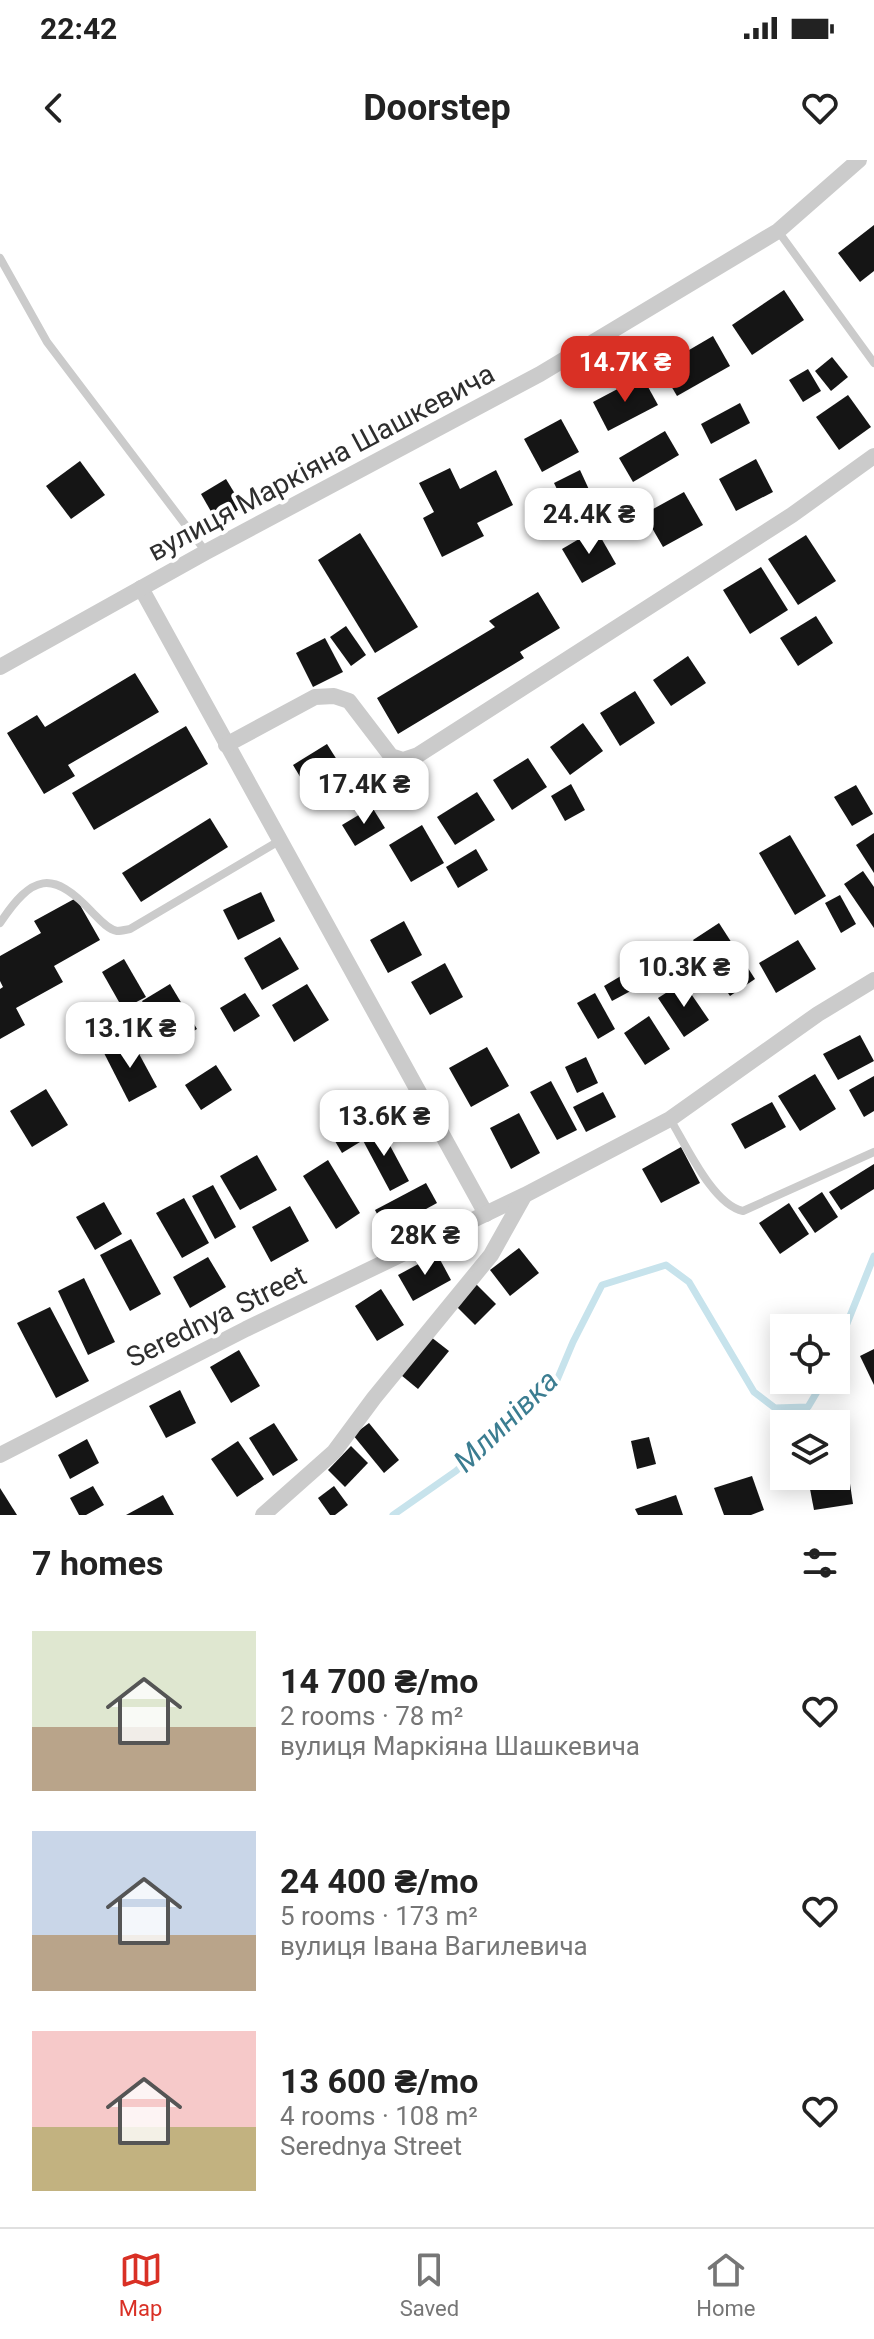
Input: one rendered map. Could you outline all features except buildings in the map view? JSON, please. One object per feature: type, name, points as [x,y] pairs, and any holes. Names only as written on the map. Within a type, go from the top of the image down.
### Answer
[{"type":"street","name":"вулиця Маркіяна Шашкевича","points":[[0,667],[206,552],[540,374],[778,231],[859,160]]},
{"type":"street","points":[[226,745],[315,697],[334,696],[349,701],[391,756],[403,760],[418,755],[792,515],[874,456]]},
{"type":"street","points":[[141,588],[486,1214]]},
{"type":"street","name":"Serednya Street","points":[[0,1455],[246,1329],[525,1195],[670,1119],[818,1014],[874,980]]},
{"type":"street","points":[[263,1515],[334,1452],[393,1374],[491,1255],[525,1195]]},
{"type":"lane","points":[[778,231],[874,363]]},
{"type":"lane","points":[[0,258],[47,342],[206,552]]},
{"type":"lane","points":[[0,923],[24,893],[36,885],[50,883],[75,893],[103,923],[116,931],[130,929],[279,841]]},
{"type":"lane","points":[[670,1119],[715,1194],[732,1209],[743,1211],[874,1152]]},
{"type":"waterway","name":"Млинівка","points":[[850,1316],[874,1256]]},
{"type":"waterway","name":"Млинівка","points":[[393,1515],[456,1471],[557,1380],[602,1285],[666,1265],[689,1282],[754,1392],[775,1408],[808,1407],[816,1394]]}]
